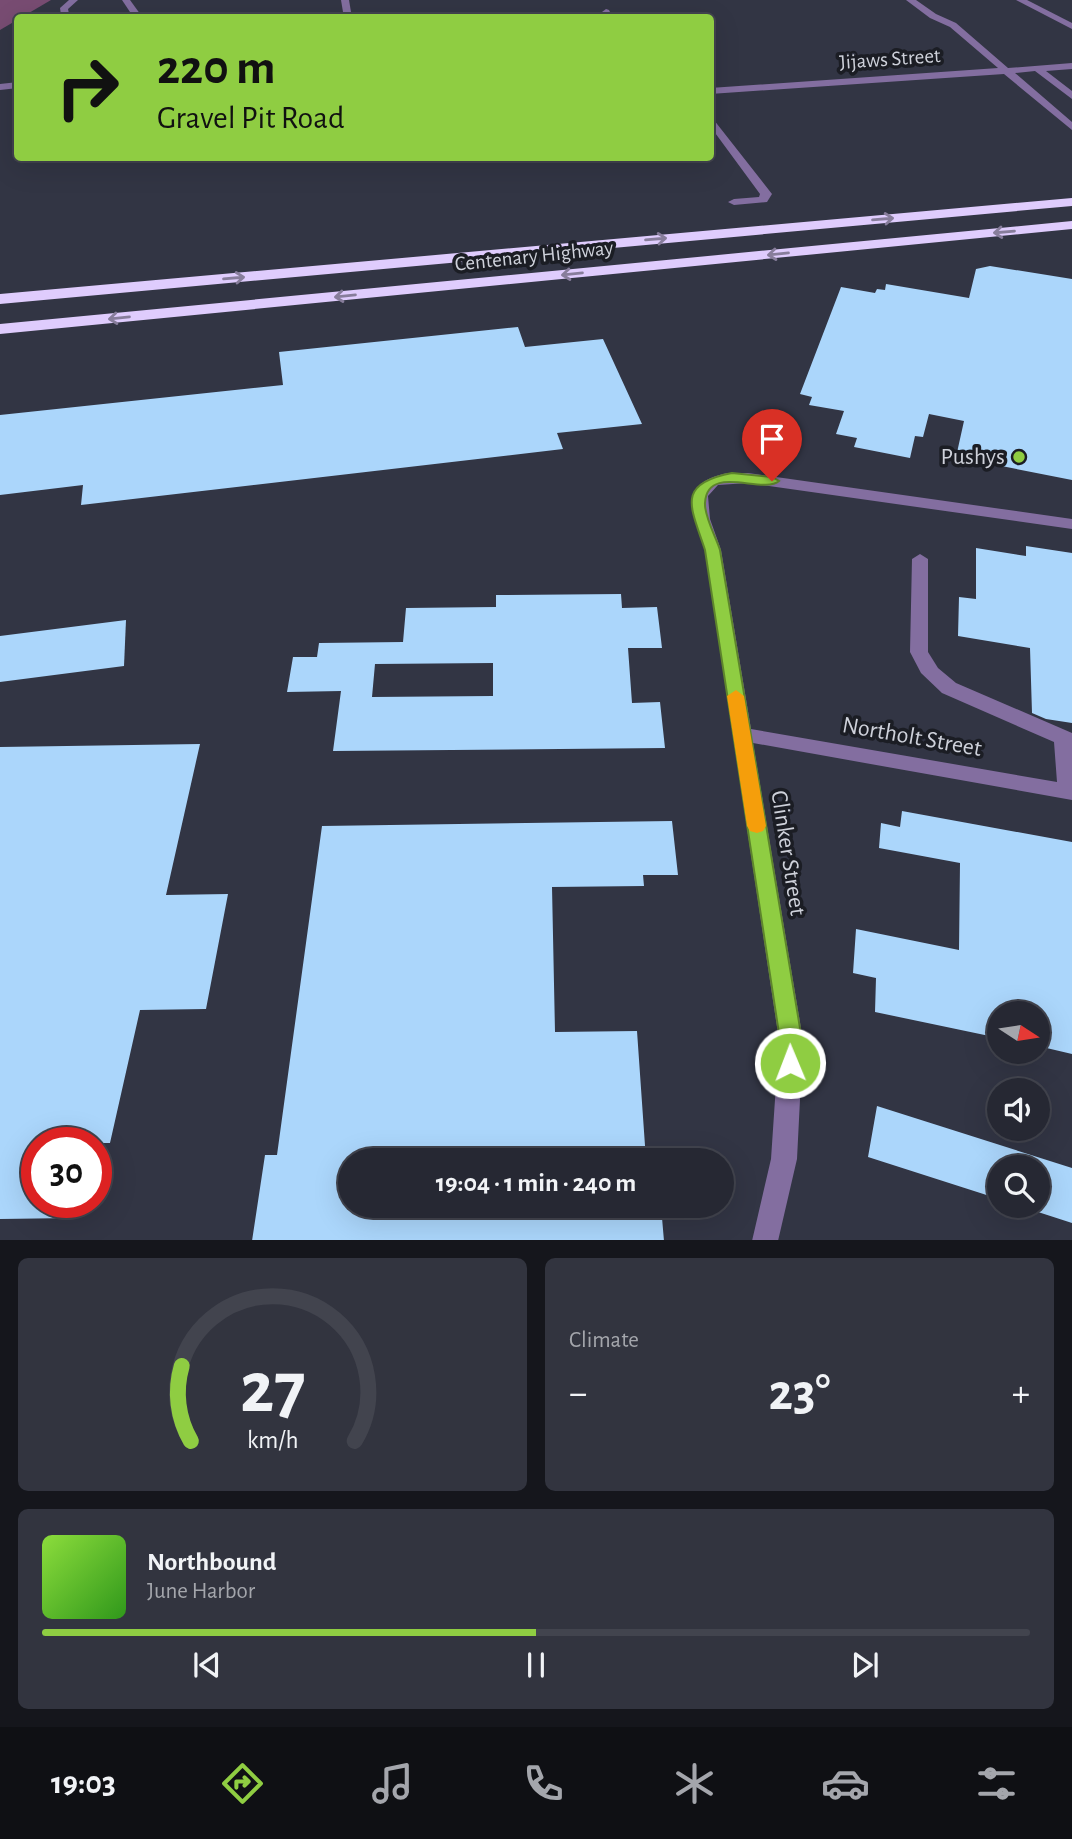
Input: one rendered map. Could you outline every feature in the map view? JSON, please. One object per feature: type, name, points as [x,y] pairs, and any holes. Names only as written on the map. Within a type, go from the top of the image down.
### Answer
[{"type":"highway","name":"Centenary Highway","points":[[0,299],[1072,202]]},
{"type":"highway","name":"Centenary Highway","points":[[0,329],[1072,225]]},
{"type":"street","points":[[65,14],[64,8],[74,0]]},
{"type":"street","points":[[910,0],[933,16],[953,25],[1072,127]]},
{"type":"street","points":[[1020,0],[1072,26]]},
{"type":"street","name":"Jijaws Street","points":[[714,91],[1072,66]]},
{"type":"street","points":[[1038,69],[1072,96]]},
{"type":"street","points":[[1058,115],[1072,114]]},
{"type":"street","points":[[714,123],[766,194],[763,200],[734,202]]},
{"type":"street","name":"Clinker Street","points":[[765,1240],[784,1159],[791,1040],[713,550],[697,505],[702,490],[712,481],[732,477],[748,478],[1072,524]]},
{"type":"street","points":[[920,559],[919,652],[924,665],[935,678],[949,688],[1068,739],[1070,792]]},
{"type":"street","name":"Northolt Street","points":[[742,734],[1070,792]]},
{"type":"shaded area","points":[[0,0],[51,0],[27,14],[14,14],[14,22],[0,30]]},
{"type":"building","points":[[990,266],[1072,279],[1072,480],[956,457],[964,421],[929,414],[923,437],[915,436],[910,458],[854,447],[857,438],[836,434],[844,411],[809,405],[812,397],[800,394],[841,287],[875,293],[877,289],[885,290],[886,284],[969,298],[976,269]]},
{"type":"building","points":[[518,327],[525,347],[603,339],[642,424],[557,433],[563,449],[81,505],[83,485],[0,495],[0,415],[283,385],[279,352]]},
{"type":"building","points":[[1026,546],[1072,553],[1072,723],[1046,719],[1032,713],[1030,648],[958,636],[959,597],[976,599],[976,548],[1026,556]]},
{"type":"building","points":[[621,594],[622,608],[657,607],[662,648],[628,648],[632,703],[660,702],[665,748],[333,751],[341,691],[287,692],[293,657],[317,657],[319,643],[403,642],[406,608],[496,607],[496,595]],"holes":[[[493,663],[493,696],[372,697],[375,664]]]},
{"type":"building","points":[[126,620],[124,666],[0,682],[0,636]]},
{"type":"building","points":[[200,744],[166,895],[228,894],[206,1009],[140,1010],[112,1134],[112,1127],[21,1127],[21,1218],[72,1218],[0,1219],[0,747]]},
{"type":"building","points":[[902,811],[1072,842],[1072,1054],[1050,1049],[1050,1001],[987,1001],[987,1035],[875,1012],[876,978],[853,973],[856,929],[959,950],[960,863],[879,848],[881,823],[900,827]]},
{"type":"building","points":[[672,821],[678,875],[643,875],[644,886],[552,887],[555,1032],[637,1031],[645,1148],[338,1148],[338,1218],[662,1218],[664,1240],[252,1240],[265,1155],[277,1155],[322,826]]},
{"type":"building","points":[[877,1106],[1031,1155],[987,1155],[987,1195],[868,1157]]},
{"type":"building","points":[[1050,1161],[1072,1168],[1072,1223],[1050,1216]]},
{"type":"slow traffic","points":[[736,696],[757,826]]},
{"type":"place","name":"Pushys","points":[[1019,457]]},
{"type":"route","points":[[772,481],[732,477],[712,481],[702,490],[697,505],[713,550],[791,1040],[790,1063]]}]
